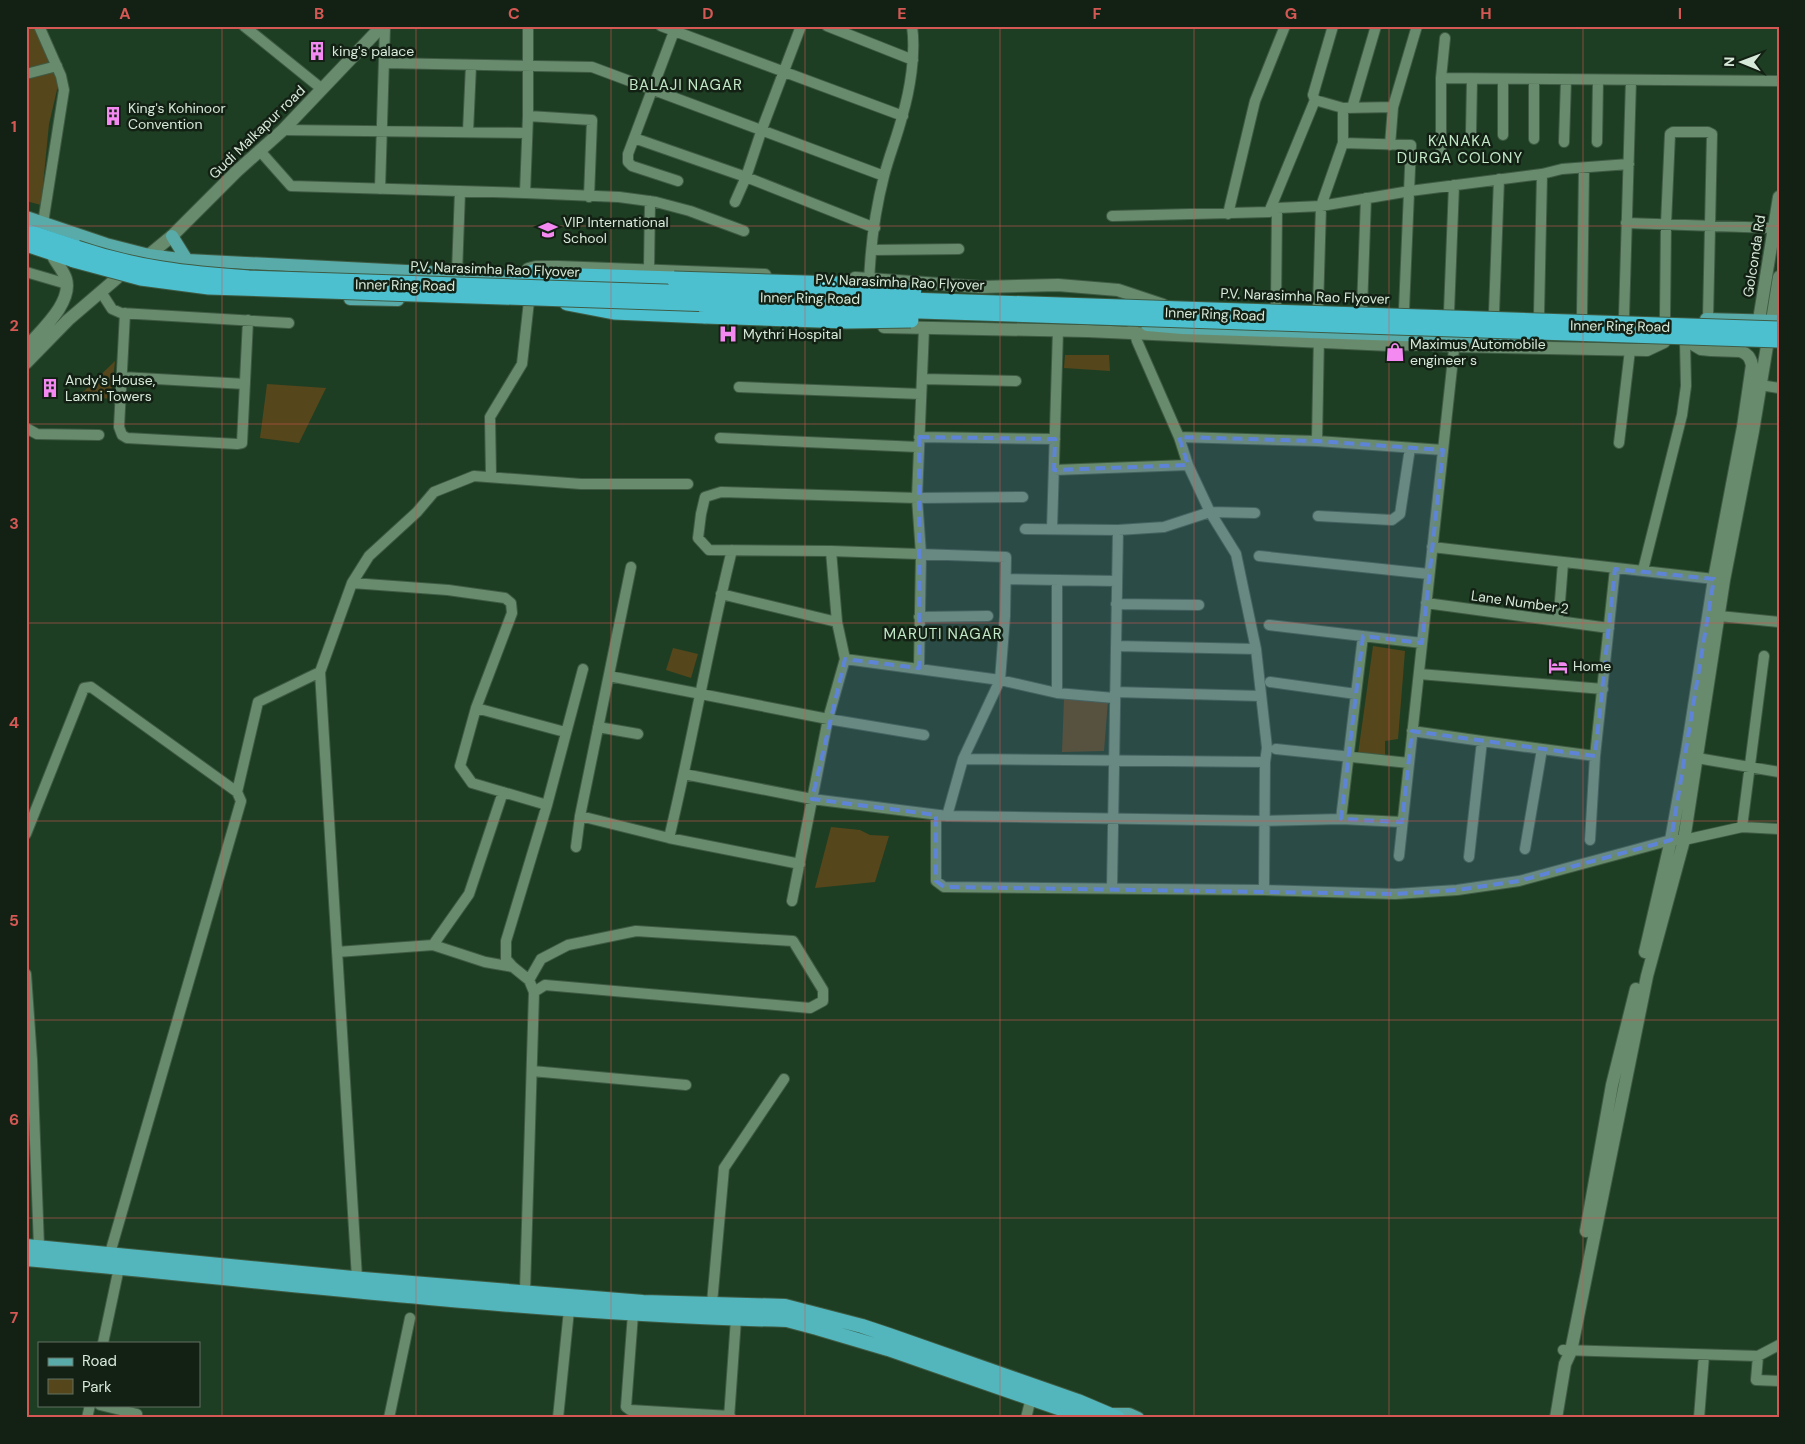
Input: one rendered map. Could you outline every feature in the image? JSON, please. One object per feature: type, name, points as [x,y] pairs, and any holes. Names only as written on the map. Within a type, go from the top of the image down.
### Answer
[{"type":"highway","name":"P.V. Narasimha Rao Flyover","points":[[26,231],[120,261],[167,271],[210,276],[1082,310],[1775,344]]},
{"type":"highway","name":"P.V. Narasimha Rao Flyover","points":[[26,244],[116,273],[209,287],[1082,310],[1777,324]]},
{"type":"highway","points":[[514,276],[533,272],[549,275],[852,284],[1082,310]]},
{"type":"highway","points":[[559,302],[614,312],[847,321],[1082,310]]},
{"type":"highway","points":[[33,1247],[114,1261],[366,1294],[633,1314],[787,1320],[888,1350],[1087,1418]]},
{"type":"highway","points":[[26,1259],[114,1261],[525,1291],[643,1302],[785,1306],[862,1326],[1078,1401],[1114,1416]]},
{"type":"main road","name":"Inner Ring Road","points":[[26,217],[106,244],[149,255],[187,260],[514,276],[869,285],[1163,305],[1276,306],[1759,320],[1777,324]]},
{"type":"main road","points":[[172,236],[187,260]]},
{"type":"main road","points":[[93,271],[102,265],[107,253],[106,244]]},
{"type":"main road","name":"Inner Ring Road","points":[[26,250],[117,278],[197,292],[377,300],[529,301],[784,312],[1059,318],[1134,329],[1182,328],[1299,332],[1319,337],[1455,342],[1775,344]]},
{"type":"main road","points":[[1299,307],[1299,332]]},
{"type":"main road","points":[[1114,1416],[1128,1414],[1138,1418]]},
{"type":"street","points":[[39,26],[61,76],[64,90],[43,223]]},
{"type":"street","points":[[244,26],[322,89]]},
{"type":"street","points":[[380,189],[385,63],[383,26]]},
{"type":"street","name":"Gudi Malkapur road","points":[[149,255],[172,236],[237,171],[283,130],[383,26]]},
{"type":"street","points":[[524,193],[528,116],[528,26]]},
{"type":"street","points":[[661,26],[675,28],[783,72],[903,116]]},
{"type":"street","points":[[735,202],[746,177],[801,26]]},
{"type":"street","points":[[827,26],[913,60]]},
{"type":"street","points":[[514,276],[519,271],[536,267],[649,269],[869,285],[875,228],[884,176],[903,116],[913,60],[912,26]]},
{"type":"street","points":[[1228,214],[1255,101],[1285,26]]},
{"type":"street","points":[[1276,306],[1273,210],[1315,100],[1313,95],[1333,26]]},
{"type":"street","points":[[1318,308],[1321,206],[1343,143],[1348,108],[1376,26]]},
{"type":"street","points":[[1390,145],[1393,107],[1417,26]]},
{"type":"street","points":[[675,28],[628,154],[628,162],[632,166],[678,181]]},
{"type":"street","points":[[1412,157],[1441,158],[1441,78],[1445,38]]},
{"type":"street","points":[[385,63],[592,67],[884,176]]},
{"type":"street","points":[[468,132],[471,65]]},
{"type":"street","points":[[26,74],[57,66]]},
{"type":"street","points":[[1441,78],[1779,81]]},
{"type":"street","points":[[1471,133],[1472,79]]},
{"type":"street","points":[[1503,79],[1503,135]]},
{"type":"street","points":[[1534,80],[1534,139]]},
{"type":"street","points":[[1564,142],[1566,80]]},
{"type":"street","points":[[1597,142],[1598,80]]},
{"type":"street","points":[[1624,317],[1631,80]]},
{"type":"street","points":[[1315,100],[1348,108],[1393,107]]},
{"type":"street","points":[[528,116],[592,120],[589,196]]},
{"type":"street","points":[[283,130],[527,134]]},
{"type":"street","points":[[1665,318],[1666,224],[1670,134],[1673,132],[1708,132],[1712,134],[1708,319]]},
{"type":"street","points":[[634,138],[746,177],[875,228]]},
{"type":"street","points":[[1343,143],[1411,145],[1412,157],[1404,310]]},
{"type":"street","points":[[260,151],[291,186],[619,197],[650,201],[690,211],[744,231]]},
{"type":"street","points":[[1112,216],[1228,214],[1321,206],[1410,191],[1542,174],[1562,169],[1629,164]]},
{"type":"street","points":[[1582,316],[1584,168]]},
{"type":"street","points":[[1539,314],[1542,174]]},
{"type":"street","points":[[1494,313],[1498,179]]},
{"type":"street","points":[[1449,312],[1454,185]]},
{"type":"street","points":[[457,273],[460,191]]},
{"type":"street","name":"Golconda Rd","points":[[1759,320],[1779,197]]},
{"type":"street","points":[[1362,309],[1366,198]]},
{"type":"street","points":[[649,269],[650,201]]},
{"type":"street","points":[[1626,223],[1774,228]]},
{"type":"street","points":[[872,250],[959,249]]},
{"type":"street","points":[[29,341],[61,308],[67,291],[66,279],[54,258]]},
{"type":"street","points":[[26,272],[67,284]]},
{"type":"street","name":"Golconda Rd","points":[[1777,324],[1779,277]]},
{"type":"street","points":[[26,363],[68,320],[117,278]]},
{"type":"street","points":[[101,292],[112,309],[125,313],[289,323]]},
{"type":"street","points":[[491,476],[490,417],[522,364],[529,301]]},
{"type":"street","points":[[784,312],[818,326],[1058,330],[1134,329],[1319,337],[1317,440]]},
{"type":"street","points":[[125,313],[119,427],[122,435],[127,438],[240,444],[243,440],[248,320]]},
{"type":"street","points":[[919,668],[921,554],[917,498],[924,328]]},
{"type":"street","points":[[1134,329],[1179,437],[1188,465],[1210,512],[1236,554],[1256,649],[1267,748],[1264,762],[1264,890]]},
{"type":"street","points":[[1052,529],[1058,330]]},
{"type":"street","points":[[1399,856],[1455,342],[1647,350],[1664,342]]},
{"type":"street","points":[[1643,570],[1682,415],[1686,386],[1688,343],[1701,349],[1746,353],[1752,365],[1743,427],[1714,579],[1687,751],[1677,840]]},
{"type":"street","points":[[1556,1418],[1567,1351],[1647,976],[1697,758],[1736,515],[1760,385],[1775,344]]},
{"type":"street","points":[[1619,442],[1630,350]]},
{"type":"street","points":[[122,377],[245,384]]},
{"type":"street","points":[[923,379],[1016,381]]},
{"type":"street","points":[[1760,385],[1779,388]]},
{"type":"street","points":[[739,387],[921,394]]},
{"type":"street","points":[[26,428],[37,434],[99,435]]},
{"type":"street","points":[[1179,437],[1317,440],[1443,450]]},
{"type":"street","points":[[720,438],[919,442],[1055,439]]},
{"type":"street","points":[[1318,516],[1392,520],[1400,514],[1410,448]]},
{"type":"street","points":[[1054,470],[1188,465]]},
{"type":"street","points":[[357,1278],[320,672],[352,583],[369,556],[417,512],[434,492],[474,476],[581,484],[688,484]]},
{"type":"street","points":[[947,816],[963,759],[1000,680],[1006,557],[831,551],[709,550],[698,538],[700,514],[705,497],[721,492],[917,498],[1023,497]]},
{"type":"street","points":[[1024,529],[1118,530],[1164,527],[1210,512],[1255,513]]},
{"type":"street","points":[[1112,888],[1118,530]]},
{"type":"street","points":[[1432,547],[1714,579]]},
{"type":"street","points":[[669,838],[732,550]]},
{"type":"street","points":[[792,901],[828,719],[845,660],[837,622],[831,551]]},
{"type":"street","points":[[1259,556],[1430,574]]},
{"type":"street","points":[[1559,614],[1562,563]]},
{"type":"street","points":[[576,848],[580,816],[631,567]]},
{"type":"street","points":[[1590,840],[1595,756],[1615,568]]},
{"type":"street","points":[[1006,579],[1116,581]]},
{"type":"street","points":[[1057,580],[1057,693]]},
{"type":"street","points":[[352,583],[448,590],[505,598],[511,603],[512,613],[476,708],[460,766],[472,782],[547,805]]},
{"type":"street","points":[[721,594],[837,622]]},
{"type":"street","points":[[1116,604],[1198,605]]},
{"type":"street","name":"Lane Number 2","points":[[1426,604],[1609,628]]},
{"type":"street","points":[[919,617],[988,616]]},
{"type":"street","points":[[1719,616],[1779,622]]},
{"type":"street","points":[[1269,625],[1422,643]]},
{"type":"street","points":[[1340,819],[1363,636]]},
{"type":"street","points":[[1116,646],[1256,649]]},
{"type":"street","points":[[1742,827],[1764,656]]},
{"type":"street","points":[[845,660],[919,668],[1000,680],[1057,693],[1261,696]]},
{"type":"street","points":[[525,1291],[534,992],[529,980],[506,959],[506,941],[547,805],[583,669]]},
{"type":"street","points":[[237,792],[258,702],[320,672]]},
{"type":"street","points":[[1419,674],[1603,689]]},
{"type":"street","points":[[609,676],[828,719],[924,735]]},
{"type":"street","points":[[1270,682],[1356,694]]},
{"type":"street","points":[[26,834],[84,688],[91,687],[237,792],[241,801],[114,1261],[103,1342]]},
{"type":"street","points":[[476,708],[565,732]]},
{"type":"street","points":[[598,726],[638,734]]},
{"type":"street","points":[[1412,731],[1595,756]]},
{"type":"street","points":[[1468,857],[1482,742]]},
{"type":"street","points":[[1276,749],[1409,763]]},
{"type":"street","points":[[1525,850],[1542,749]]},
{"type":"street","points":[[1697,758],[1779,772]]},
{"type":"street","points":[[963,759],[1264,762]]},
{"type":"street","points":[[684,774],[812,798],[947,816],[1265,822],[1340,819],[1402,822]]},
{"type":"street","points":[[433,945],[469,894],[503,792]]},
{"type":"street","points":[[936,815],[936,881],[944,887],[1264,890],[1395,894],[1457,890],[1519,881],[1677,840],[1742,827],[1779,829]]},
{"type":"street","points":[[580,816],[669,838],[800,864]]},
{"type":"street","points":[[529,980],[541,959],[568,945],[636,931],[793,941],[823,990],[823,1001],[810,1008],[545,985],[534,992]]},
{"type":"street","points":[[338,952],[433,945],[485,962],[513,967]]},
{"type":"street","points":[[26,974],[33,1247]]},
{"type":"street","points":[[532,1071],[686,1085]]},
{"type":"street","points":[[712,1303],[724,1168],[784,1079]]},
{"type":"street","points":[[558,1418],[569,1310]]},
{"type":"street","points":[[633,1314],[626,1407],[630,1410],[730,1417],[736,1319]]},
{"type":"street","points":[[389,1418],[410,1318]]},
{"type":"street","points":[[1567,1351],[1758,1356],[1779,1345]]},
{"type":"street","points":[[1699,1418],[1704,1355]]},
{"type":"street","points":[[1758,1356],[1756,1380],[1779,1381]]},
{"type":"street","points":[[1026,1418],[1031,1398]]},
{"type":"street","points":[[105,1406],[137,1412]]},
{"type":"highlighted area","points":[[919,437],[1055,439],[1054,470],[1188,465],[1179,437],[1317,441],[1443,450],[1422,643],[1363,636],[1341,819],[1402,822],[1412,731],[1595,756],[1615,569],[1714,579],[1671,840],[1519,881],[1457,890],[1395,894],[944,887],[936,881],[936,815],[812,799],[845,659],[919,668]]},
{"type":"green space","points":[[26,26],[39,26],[59,81],[49,124],[41,205],[26,201]]},
{"type":"green space","points":[[1065,355],[1109,355],[1110,371],[1064,368]]},
{"type":"green space","points":[[115,361],[111,399],[79,396]]},
{"type":"green space","points":[[267,384],[326,388],[299,443],[260,438]]},
{"type":"green space","points":[[1373,646],[1405,651],[1398,739],[1385,741],[1385,758],[1358,754]]},
{"type":"green space","points":[[673,648],[698,654],[691,678],[666,670]]},
{"type":"green space","points":[[1064,699],[1108,701],[1104,751],[1062,752]]},
{"type":"green space","points":[[831,827],[860,830],[870,835],[889,836],[875,882],[815,888]]},
{"type":"place","name":"king's palace","points":[[317,51]]},
{"type":"place","name":"King's Kohinoor Convention","points":[[113,116]]},
{"type":"place","name":"VIP International School","points":[[548,230]]},
{"type":"place","name":"Mythri Hospital","points":[[728,334]]},
{"type":"place","name":"Maximus Automobile engineer s","points":[[1395,352]]},
{"type":"place","name":"Andy's House, Laxmi Towers","points":[[50,388]]},
{"type":"place","name":"Home","points":[[1558,666]]},
{"type":"district","name":"BALAJI NAGAR","points":[[686,85]]},
{"type":"district","name":"KANAKA DURGA COLONY","points":[[1460,150]]},
{"type":"district","name":"MARUTI NAGAR","points":[[943,634]]}]
